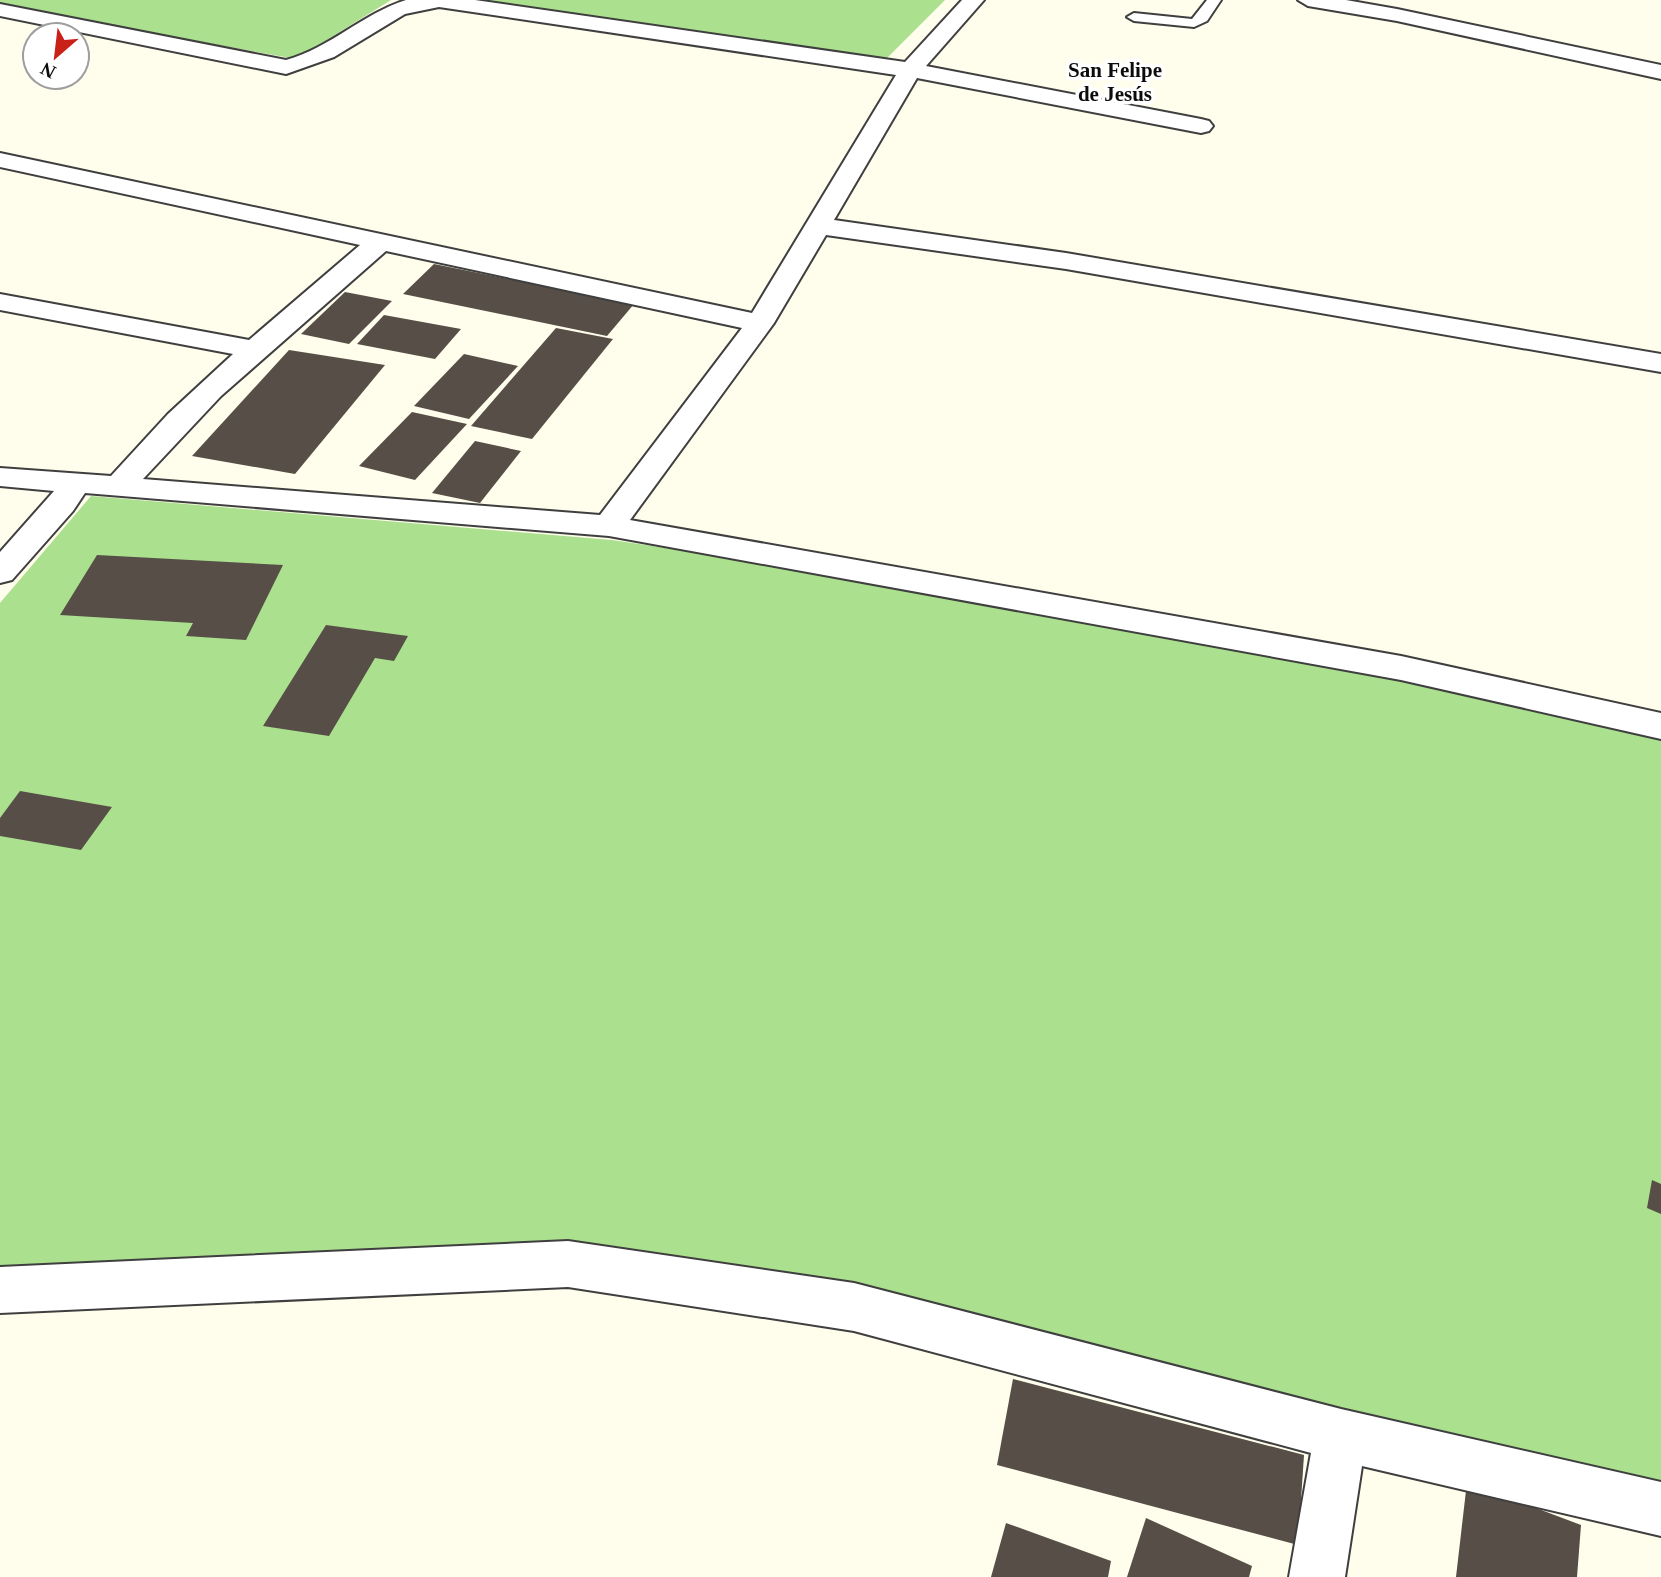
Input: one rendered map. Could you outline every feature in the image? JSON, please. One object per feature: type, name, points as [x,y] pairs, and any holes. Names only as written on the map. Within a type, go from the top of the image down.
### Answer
[{"type":"street","points":[[0,10],[286,67],[307,63],[325,55],[399,4],[430,0],[910,70],[1201,126]]},
{"type":"street","points":[[609,526],[760,323],[820,226],[910,70],[974,0]]},
{"type":"street","points":[[1321,1],[1661,72]]},
{"type":"street","points":[[0,160],[760,323]]},
{"type":"street","points":[[820,226],[1066,261],[1661,363]]},
{"type":"street","points":[[119,487],[153,445],[253,349],[380,242]]},
{"type":"street","points":[[0,302],[253,349]]},
{"type":"street","points":[[0,477],[609,526],[1401,668],[1661,726]]},
{"type":"street","points":[[0,572],[62,504],[75,483]]},
{"type":"street","points":[[0,1290],[568,1265],[853,1307],[1341,1435],[1661,1509]]},
{"type":"street","points":[[1317,1577],[1341,1435]]},
{"type":"lane","points":[[1134,17],[1194,23],[1202,18],[1214,0]]},
{"type":"green space","points":[[0,0],[391,0],[296,59],[0,6]]},
{"type":"green space","points":[[446,0],[945,0],[883,62]]},
{"type":"green space","points":[[91,496],[612,540],[799,568],[1275,651],[1661,728],[1661,1503],[565,1254],[0,1280],[0,603]]},
{"type":"building","points":[[434,264],[634,304],[607,336],[403,294]]},
{"type":"building","points":[[345,292],[392,301],[349,344],[301,334]]},
{"type":"building","points":[[384,315],[461,329],[435,359],[357,344]]},
{"type":"building","points":[[556,328],[613,339],[532,439],[471,426]]},
{"type":"building","points":[[289,350],[385,365],[295,474],[192,456]]},
{"type":"building","points":[[464,354],[518,366],[469,419],[414,406]]},
{"type":"building","points":[[412,412],[467,424],[415,480],[359,466]]},
{"type":"building","points":[[475,441],[521,451],[480,503],[432,493]]},
{"type":"building","points":[[97,555],[283,565],[246,640],[186,636],[193,623],[60,615]]},
{"type":"building","points":[[326,625],[408,636],[394,661],[375,658],[329,736],[263,726]]},
{"type":"building","points":[[20,791],[112,807],[81,850],[0,836],[0,818]]},
{"type":"building","points":[[1652,1180],[1661,1184],[1661,1214],[1647,1208]]},
{"type":"building","points":[[1013,1379],[1304,1455],[1298,1545],[997,1465]]},
{"type":"building","points":[[1467,1482],[1581,1525],[1577,1577],[1456,1577]]},
{"type":"building","points":[[1146,1518],[1252,1566],[1249,1577],[1127,1577]]},
{"type":"building","points":[[1006,1523],[1111,1561],[1108,1577],[991,1577]]},
{"type":"district","name":"San Felipe de Jesús","points":[[1115,82]]}]
